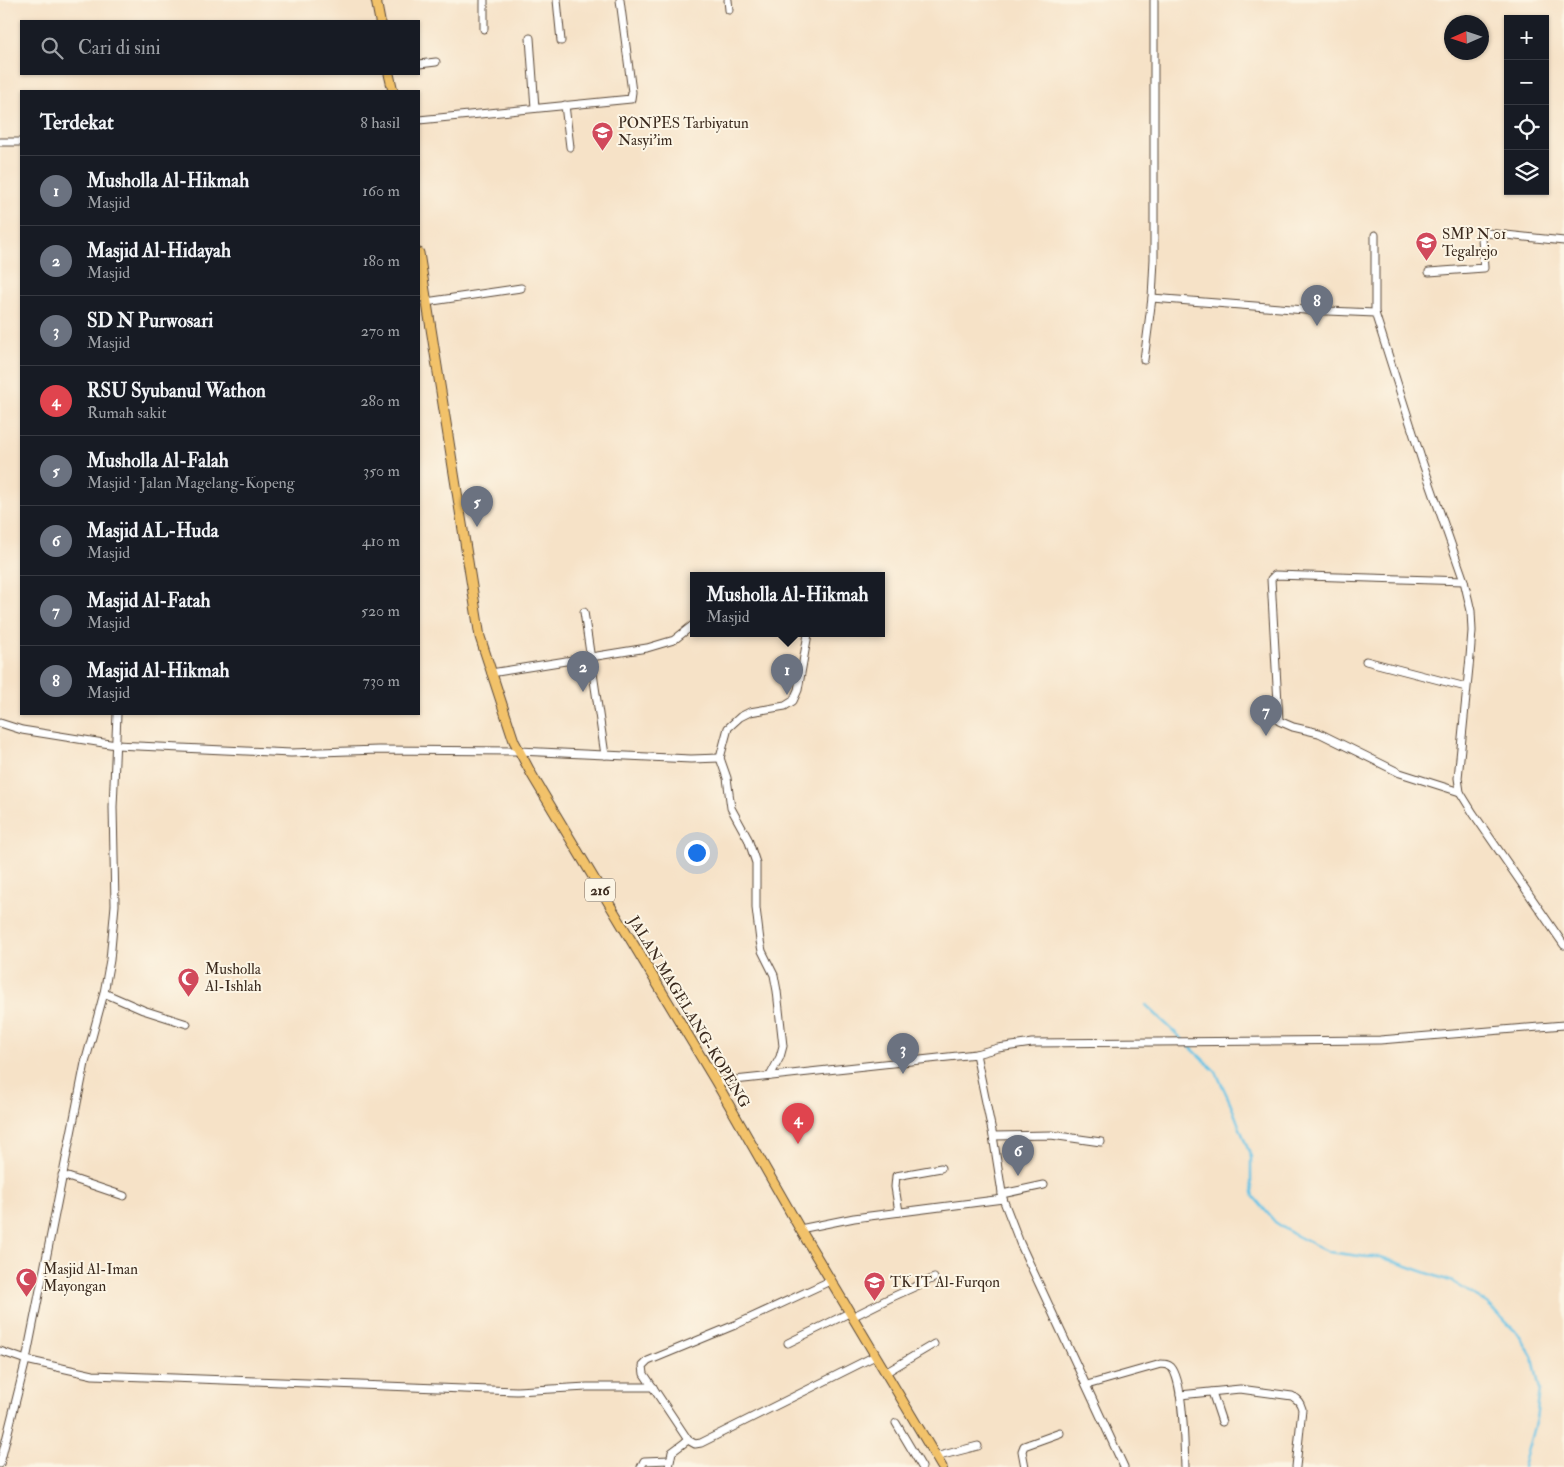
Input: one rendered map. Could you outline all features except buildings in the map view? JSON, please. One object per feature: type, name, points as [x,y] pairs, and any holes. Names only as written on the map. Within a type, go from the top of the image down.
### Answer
[{"type":"main road","points":[[376,0],[380,20]]},
{"type":"main road","points":[[390,75],[393,90]]},
{"type":"main road","name":"JALAN MAGELANG-KOPENG","points":[[420,260],[480,636],[491,674],[519,750],[532,775],[716,1082],[830,1281],[942,1467]]},
{"type":"street","points":[[484,0],[484,29]]},
{"type":"street","points":[[557,0],[560,41]]},
{"type":"street","points":[[420,120],[632,98],[620,0]]},
{"type":"street","points":[[728,0],[729,10]]},
{"type":"street","points":[[1144,360],[1152,298],[1154,259],[1154,0]]},
{"type":"street","points":[[530,38],[535,108]]},
{"type":"street","points":[[420,64],[436,62]]},
{"type":"street","points":[[565,105],[570,147]]},
{"type":"street","points":[[0,142],[20,142]]},
{"type":"street","points":[[1429,272],[1484,268],[1482,238],[1487,233],[1564,241]]},
{"type":"street","points":[[1375,235],[1375,313],[1422,461],[1464,581],[1471,611],[1472,631],[1458,778],[1460,792],[1564,945]]},
{"type":"street","points":[[426,302],[521,288]]},
{"type":"street","points":[[1152,298],[1305,310],[1375,313]]},
{"type":"street","points":[[1460,792],[1400,773],[1319,733],[1293,727],[1279,721],[1271,579],[1275,575],[1464,581]]},
{"type":"street","points":[[584,612],[605,755]]},
{"type":"street","points":[[491,674],[648,648],[674,640],[690,627]]},
{"type":"street","points":[[770,1076],[780,1057],[783,1046],[777,990],[774,976],[762,951],[760,941],[756,908],[756,863],[748,839],[731,808],[727,778],[720,758],[728,728],[740,717],[750,712],[785,706],[793,701],[798,690],[807,637]]},
{"type":"street","points":[[1366,661],[1466,688]]},
{"type":"street","points":[[0,1464],[26,1360],[85,1063],[104,993],[110,960],[115,904],[114,807],[117,715]]},
{"type":"street","points":[[0,723],[22,730],[116,744],[291,753],[378,750],[519,750],[691,760],[720,758]]},
{"type":"street","points":[[104,993],[143,1010],[187,1024]]},
{"type":"street","points":[[716,1082],[976,1054],[998,1048],[1032,1043],[1380,1040],[1564,1025]]},
{"type":"street","points":[[976,1054],[1003,1196],[1020,1243],[1124,1467]]},
{"type":"street","points":[[993,1136],[1051,1135],[1101,1142]]},
{"type":"street","points":[[899,1212],[895,1187],[896,1176],[941,1168]]},
{"type":"street","points":[[62,1174],[124,1196]]},
{"type":"street","points":[[800,1230],[854,1218],[1003,1196],[1044,1185]]},
{"type":"street","points":[[788,1343],[934,1278]]},
{"type":"street","points":[[830,1281],[734,1325],[648,1361],[645,1363],[643,1370],[688,1440],[695,1444],[701,1443],[875,1356]]},
{"type":"street","points":[[886,1372],[934,1344]]},
{"type":"street","points":[[0,1351],[26,1360],[93,1375],[517,1391],[587,1387],[653,1387]]},
{"type":"street","points":[[1087,1385],[1165,1364],[1173,1369],[1180,1395],[1184,1437],[1184,1467]]},
{"type":"street","points":[[1180,1395],[1248,1389],[1292,1396],[1297,1399],[1302,1409],[1296,1467]]},
{"type":"street","points":[[1212,1392],[1222,1422]]},
{"type":"street","points":[[896,1423],[922,1467]]},
{"type":"street","points":[[1025,1467],[1022,1451],[1024,1446],[1060,1433]]},
{"type":"street","points":[[641,1467],[644,1461],[669,1464],[672,1452],[688,1440]]},
{"type":"street","points":[[936,1457],[978,1446]]},
{"type":"waterway","points":[[1146,1005],[1183,1040]]},
{"type":"waterway","points":[[1187,1044],[1216,1072],[1230,1102],[1251,1157],[1251,1182],[1254,1197],[1275,1222],[1293,1234],[1329,1252],[1381,1257],[1453,1282],[1488,1304],[1520,1336],[1533,1358],[1540,1390],[1536,1419],[1523,1467]]},
{"type":"place","name":"PONPES Tarbiyatun Nasyi'im","points":[[602,151]]},
{"type":"place","name":"SMP N 01 Tegalrejo","points":[[1426,262]]},
{"type":"place","name":"Masjid Al-Hikmah","points":[[1317,326]]},
{"type":"place","name":"Musholla Al-Falah","points":[[477,527]]},
{"type":"place","name":"Masjid Al-Hidayah","points":[[583,692]]},
{"type":"place","name":"Musholla Al-Hikmah","points":[[787,695]]},
{"type":"place","name":"Masjid Al-Fatah","points":[[1266,736]]},
{"type":"place","name":"Musholla Al-Ishlah","points":[[189,997]]},
{"type":"place","name":"SD N Purwosari","points":[[903,1074]]},
{"type":"place","name":"RSU Syubanul Wathon","points":[[798,1144]]},
{"type":"place","name":"Masjid AL-Huda","points":[[1018,1176]]},
{"type":"place","name":"Masjid Al-Iman Mayongan","points":[[27,1297]]},
{"type":"place","name":"TK IT Al-Furqon","points":[[874,1301]]}]
